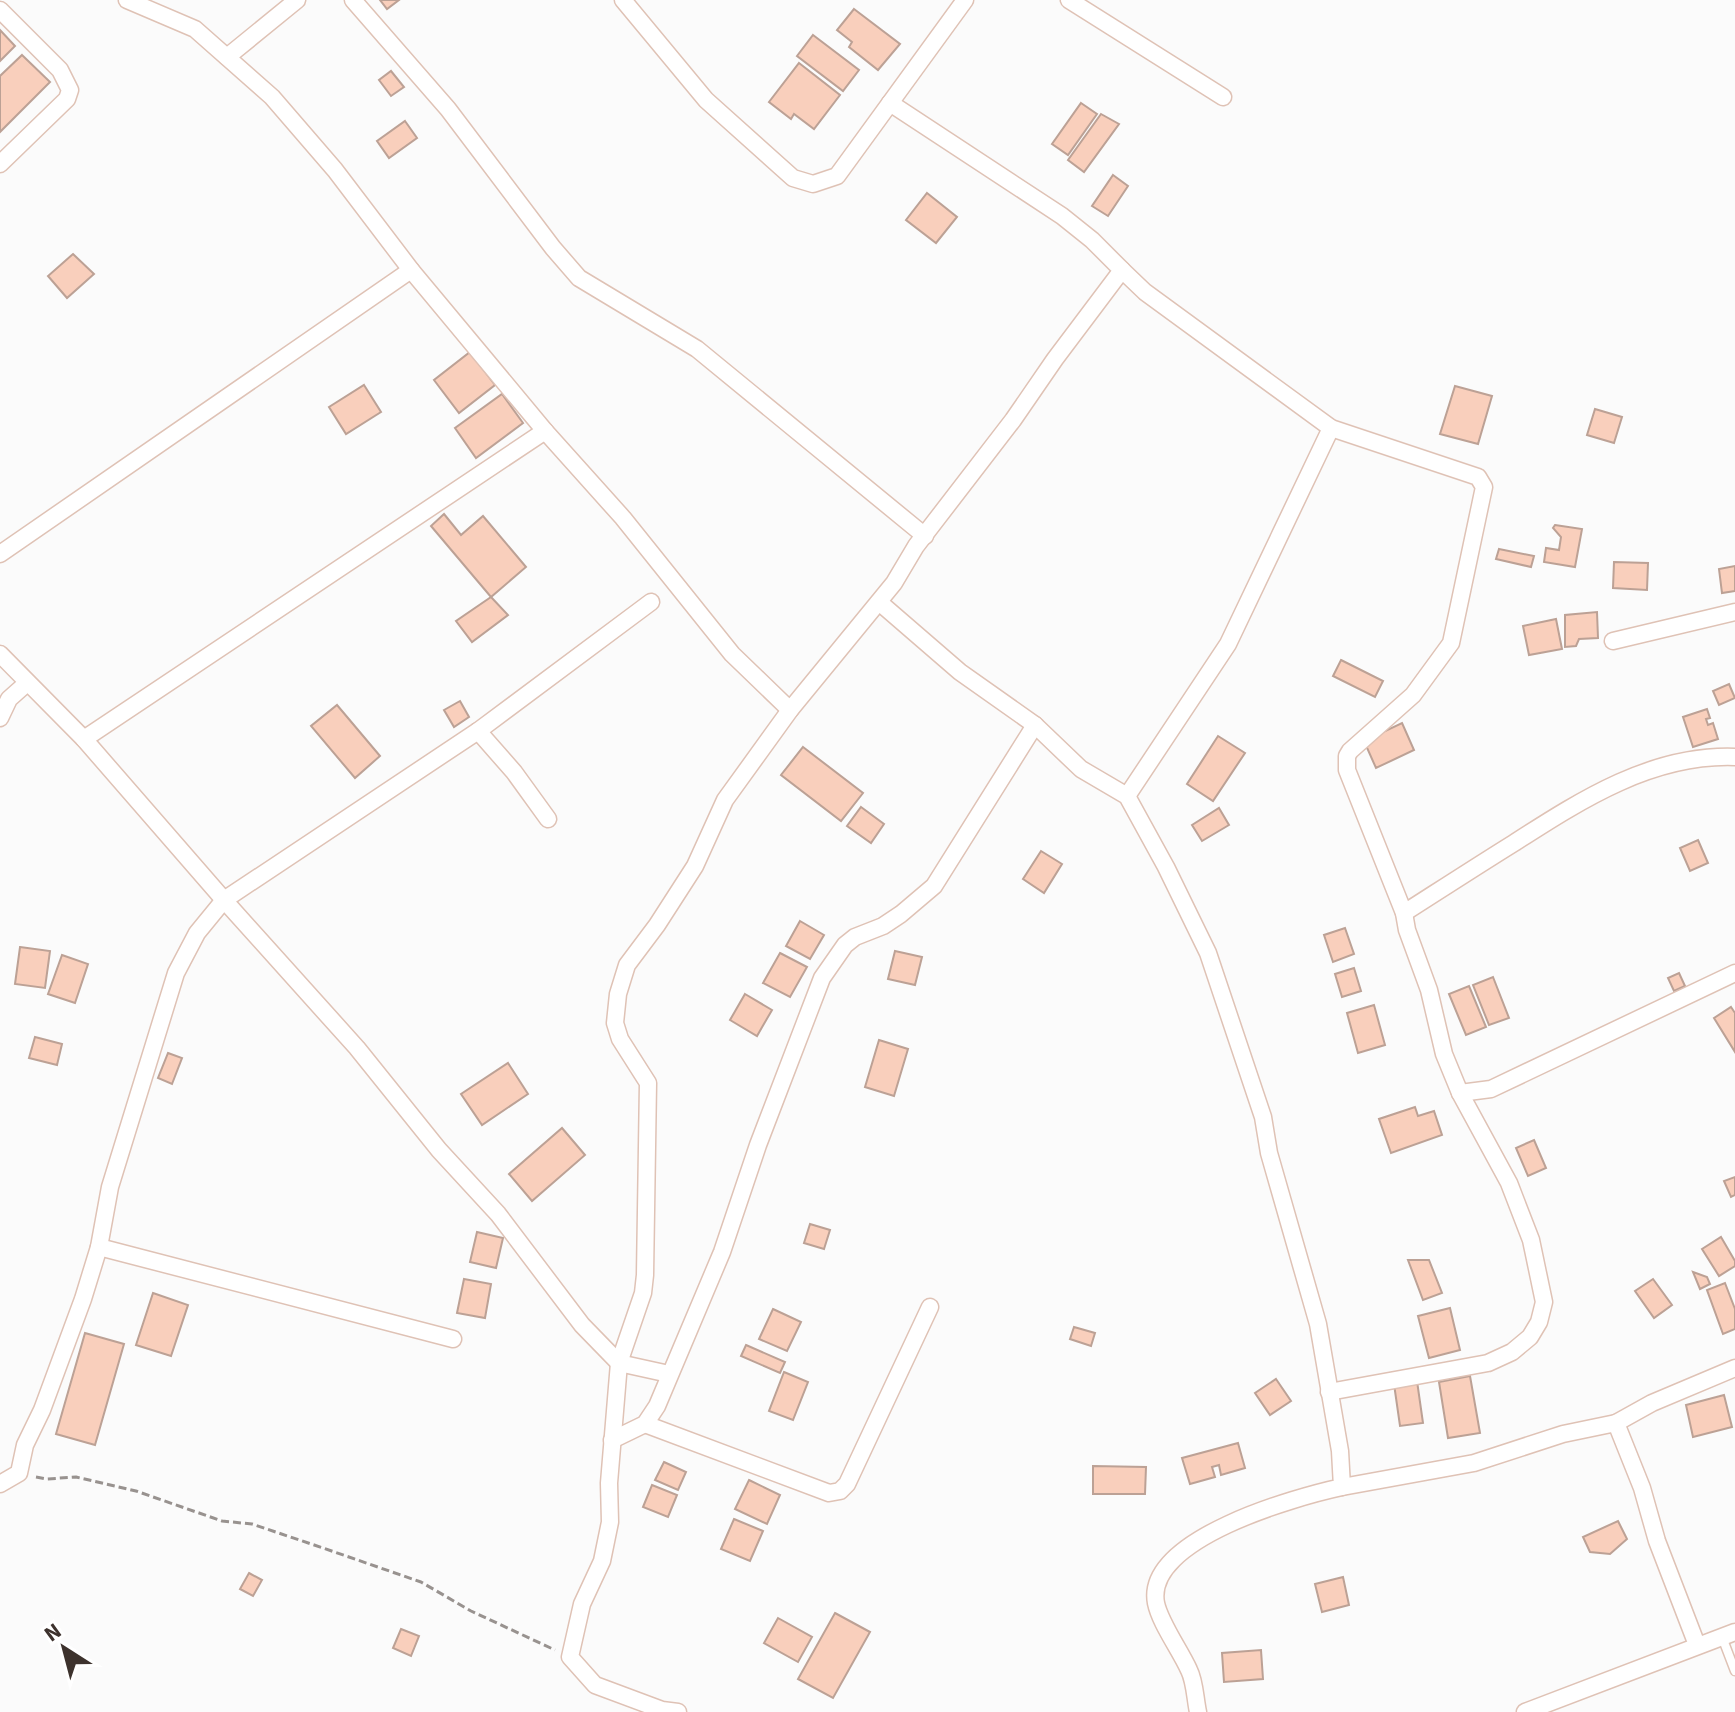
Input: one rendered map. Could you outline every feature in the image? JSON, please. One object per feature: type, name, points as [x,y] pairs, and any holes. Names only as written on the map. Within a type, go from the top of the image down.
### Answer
[{"type":"street","points":[[127,0],[195,29],[272,97],[335,170],[411,270],[545,431],[623,518],[732,654],[790,710]]},
{"type":"street","points":[[227,57],[297,0]]},
{"type":"street","points":[[353,0],[448,109],[579,278],[697,349],[925,536]]},
{"type":"street","points":[[623,0],[706,100],[793,178],[813,184],[837,176],[965,0]]},
{"type":"street","points":[[1069,0],[1223,97]]},
{"type":"street","points":[[0,10],[60,70],[70,90],[67,99],[0,164]]},
{"type":"street","points":[[890,103],[1062,216],[1092,240],[1145,292],[1331,428],[1478,477],[1484,487],[1451,643],[1413,695],[1347,756],[1347,770],[1404,913],[1429,990],[1444,1054],[1460,1093],[1509,1183],[1531,1240],[1544,1302],[1539,1322],[1530,1337],[1512,1352],[1488,1363],[1329,1392]]},
{"type":"street","points":[[0,554],[411,270]]},
{"type":"street","points":[[678,1712],[635,1706],[595,1685],[570,1657],[582,1604],[602,1561],[610,1522],[609,1483],[619,1363],[643,1293],[645,1275],[648,1083],[617,1031],[614,1014],[618,994],[627,965],[695,866],[725,800],[790,710],[879,602],[1122,270]]},
{"type":"street","points":[[1127,796],[1228,644],[1331,428]]},
{"type":"street","points":[[84,739],[545,431]]},
{"type":"street","points":[[0,1484],[19,1473],[25,1445],[68,1341],[99,1247],[110,1187],[176,973],[197,933],[224,900],[478,731],[651,602]]},
{"type":"street","points":[[879,602],[960,672],[1035,725],[1081,769],[1127,796],[1166,867],[1208,953],[1263,1117],[1269,1153],[1318,1324],[1340,1451],[1342,1487]]},
{"type":"street","points":[[1613,641],[1735,612]]},
{"type":"street","points":[[0,654],[84,739],[357,1048],[439,1150],[498,1214],[582,1325],[619,1363],[669,1374]]},
{"type":"street","points":[[0,718],[9,699],[27,683]]},
{"type":"street","points":[[612,1440],[645,1424],[657,1406],[722,1252],[758,1145],[822,978],[845,945],[871,929],[883,926],[934,886],[1035,725]]},
{"type":"street","points":[[478,731],[514,772],[548,819]]},
{"type":"street","points":[[1404,913],[1577,803],[1616,782],[1678,762],[1735,757]]},
{"type":"street","points":[[1460,1093],[1491,1089],[1735,973]]},
{"type":"street","points":[[99,1247],[453,1339]]},
{"type":"street","points":[[645,1424],[829,1493],[840,1491],[847,1484],[930,1307]]},
{"type":"street","points":[[1198,1712],[1191,1674],[1156,1604],[1157,1586],[1166,1568],[1182,1550],[1267,1507],[1315,1492],[1474,1463],[1563,1434],[1616,1423],[1652,1403],[1735,1368]]},
{"type":"street","points":[[1616,1423],[1697,1645]]},
{"type":"street","points":[[1525,1712],[1728,1634]]},
{"type":"lane","points":[[1728,1634],[1735,1671]]},
{"type":"path","points":[[19,1473],[47,1479],[76,1477],[136,1491],[222,1521],[252,1524],[421,1582],[471,1611],[570,1657]]},
{"type":"building","points":[[380,0],[399,0],[387,9]]},
{"type":"building","points":[[854,9],[900,44],[878,70],[849,47],[852,42],[837,30]]},
{"type":"building","points":[[0,30],[15,46],[0,61]]},
{"type":"building","points":[[813,35],[859,70],[843,91],[797,56]]},
{"type":"building","points":[[22,55],[50,82],[0,132],[0,76]]},
{"type":"building","points":[[799,63],[840,95],[814,129],[794,114],[791,119],[769,102]]},
{"type":"building","points":[[391,71],[404,87],[391,96],[379,80]]},
{"type":"building","points":[[1081,103],[1097,114],[1068,155],[1052,144]]},
{"type":"building","points":[[1101,114],[1119,124],[1084,172],[1068,160]]},
{"type":"building","points":[[405,121],[417,138],[389,158],[377,141]]},
{"type":"building","points":[[1113,175],[1128,186],[1108,216],[1092,206]]},
{"type":"building","points":[[927,193],[957,217],[936,243],[906,220]]},
{"type":"building","points":[[73,254],[94,274],[67,298],[48,276]]},
{"type":"building","points":[[470,352],[495,385],[459,413],[434,380]]},
{"type":"building","points":[[364,385],[381,412],[346,434],[329,407]]},
{"type":"building","points":[[1455,386],[1492,396],[1478,444],[1440,434]]},
{"type":"building","points":[[502,394],[523,423],[476,458],[455,428]]},
{"type":"building","points":[[1595,409],[1622,417],[1614,443],[1587,435]]},
{"type":"building","points":[[444,514],[461,535],[483,516],[526,567],[491,597],[431,526]]},
{"type":"building","points":[[1555,525],[1582,529],[1575,567],[1544,562],[1546,548],[1559,550],[1561,537],[1553,528]]},
{"type":"building","points":[[1499,549],[1534,556],[1531,567],[1496,559]]},
{"type":"building","points":[[1614,562],[1648,563],[1647,590],[1613,588]]},
{"type":"building","points":[[1735,566],[1735,591],[1722,593],[1719,569]]},
{"type":"building","points":[[491,597],[508,615],[472,642],[456,621]]},
{"type":"building","points":[[1597,612],[1598,638],[1579,639],[1576,646],[1565,647],[1565,615]]},
{"type":"building","points":[[1556,619],[1562,649],[1529,655],[1523,626]]},
{"type":"building","points":[[1341,660],[1383,681],[1375,697],[1333,676]]},
{"type":"building","points":[[1729,684],[1735,698],[1719,705],[1713,691]]},
{"type":"building","points":[[460,701],[469,717],[454,727],[444,710]]},
{"type":"building","points":[[337,705],[380,756],[355,778],[311,726]]},
{"type":"building","points":[[1707,709],[1710,718],[1706,719],[1708,725],[1713,723],[1718,739],[1693,747],[1683,717]]},
{"type":"building","points":[[1402,723],[1414,750],[1376,768],[1364,741]]},
{"type":"building","points":[[1218,736],[1245,753],[1213,801],[1187,784]]},
{"type":"building","points":[[803,747],[863,793],[841,821],[781,775]]},
{"type":"building","points":[[861,807],[884,824],[871,843],[847,826]]},
{"type":"building","points":[[1219,808],[1229,825],[1202,841],[1192,825]]},
{"type":"building","points":[[1698,840],[1708,863],[1690,871],[1680,848]]},
{"type":"building","points":[[1041,851],[1062,864],[1044,893],[1023,879]]},
{"type":"building","points":[[800,921],[824,935],[810,959],[786,946]]},
{"type":"building","points":[[1345,928],[1354,954],[1333,962],[1324,935]]},
{"type":"building","points":[[20,947],[50,951],[45,988],[15,984]]},
{"type":"building","points":[[895,951],[922,957],[915,985],[888,979]]},
{"type":"building","points":[[780,953],[807,967],[790,997],[763,983]]},
{"type":"building","points":[[62,955],[88,964],[75,1003],[48,994]]},
{"type":"building","points":[[1354,968],[1361,991],[1342,997],[1335,974]]},
{"type":"building","points":[[1679,973],[1685,986],[1674,991],[1668,978]]},
{"type":"building","points":[[1493,977],[1509,1018],[1489,1025],[1473,985]]},
{"type":"building","points":[[1469,986],[1486,1027],[1466,1035],[1449,994]]},
{"type":"building","points":[[745,994],[772,1010],[757,1036],[730,1020]]},
{"type":"building","points":[[1374,1005],[1385,1045],[1358,1053],[1347,1013]]},
{"type":"building","points":[[1731,1007],[1735,1013],[1735,1052],[1714,1018]]},
{"type":"building","points":[[35,1037],[62,1044],[57,1065],[29,1058]]},
{"type":"building","points":[[879,1040],[908,1049],[894,1096],[865,1087]]},
{"type":"building","points":[[168,1053],[182,1058],[172,1084],[158,1078]]},
{"type":"building","points":[[508,1063],[528,1094],[482,1125],[461,1094]]},
{"type":"building","points":[[1415,1107],[1418,1116],[1434,1111],[1442,1135],[1391,1153],[1379,1119]]},
{"type":"building","points":[[562,1128],[585,1155],[532,1201],[509,1174]]},
{"type":"building","points":[[1534,1140],[1546,1168],[1528,1176],[1516,1148]]},
{"type":"building","points":[[1735,1177],[1735,1195],[1731,1197],[1724,1181]]},
{"type":"building","points":[[810,1224],[830,1230],[824,1249],[804,1243]]},
{"type":"building","points":[[477,1232],[503,1238],[496,1268],[470,1262]]},
{"type":"building","points":[[1721,1237],[1735,1266],[1719,1276],[1702,1249]]},
{"type":"building","points":[[1408,1260],[1429,1260],[1442,1293],[1423,1300]]},
{"type":"building","points":[[1693,1272],[1707,1277],[1710,1284],[1700,1289]]},
{"type":"building","points":[[464,1279],[491,1284],[485,1318],[457,1313]]},
{"type":"building","points":[[1653,1279],[1672,1305],[1654,1318],[1635,1291]]},
{"type":"building","points":[[1725,1283],[1735,1309],[1735,1329],[1723,1334],[1707,1290]]},
{"type":"building","points":[[153,1293],[188,1305],[171,1356],[136,1345]]},
{"type":"building","points":[[1450,1308],[1460,1350],[1429,1358],[1418,1316]]},
{"type":"building","points":[[773,1309],[801,1322],[787,1351],[759,1339]]},
{"type":"building","points":[[1074,1327],[1095,1333],[1091,1346],[1070,1339]]},
{"type":"building","points":[[85,1333],[124,1344],[95,1445],[56,1434]]},
{"type":"building","points":[[746,1345],[785,1362],[780,1373],[741,1356]]},
{"type":"building","points":[[784,1372],[808,1382],[793,1420],[769,1411]]},
{"type":"building","points":[[1470,1376],[1480,1433],[1448,1438],[1439,1382]]},
{"type":"building","points":[[1276,1379],[1291,1401],[1270,1415],[1255,1393]]},
{"type":"building","points":[[1417,1381],[1423,1423],[1400,1426],[1394,1384]]},
{"type":"building","points":[[1724,1395],[1732,1427],[1693,1437],[1686,1405]]},
{"type":"building","points":[[1238,1443],[1245,1468],[1221,1475],[1219,1465],[1212,1467],[1215,1477],[1190,1484],[1182,1458]]},
{"type":"building","points":[[664,1462],[686,1472],[678,1490],[655,1480]]},
{"type":"building","points":[[1093,1466],[1146,1467],[1145,1494],[1093,1494]]},
{"type":"building","points":[[749,1480],[780,1495],[767,1524],[735,1509]]},
{"type":"building","points":[[652,1485],[677,1495],[668,1517],[643,1507]]},
{"type":"building","points":[[734,1519],[763,1531],[750,1561],[721,1549]]},
{"type":"building","points":[[1618,1521],[1627,1539],[1610,1554],[1590,1552],[1583,1537]]},
{"type":"building","points":[[249,1573],[262,1580],[253,1596],[240,1589]]},
{"type":"building","points":[[1343,1577],[1349,1605],[1322,1612],[1315,1584]]},
{"type":"building","points":[[835,1613],[870,1632],[833,1698],[798,1679]]},
{"type":"building","points":[[778,1618],[812,1637],[798,1662],[764,1643]]},
{"type":"building","points":[[401,1629],[419,1636],[411,1656],[393,1648]]},
{"type":"building","points":[[1261,1650],[1263,1679],[1224,1682],[1222,1653]]}]
